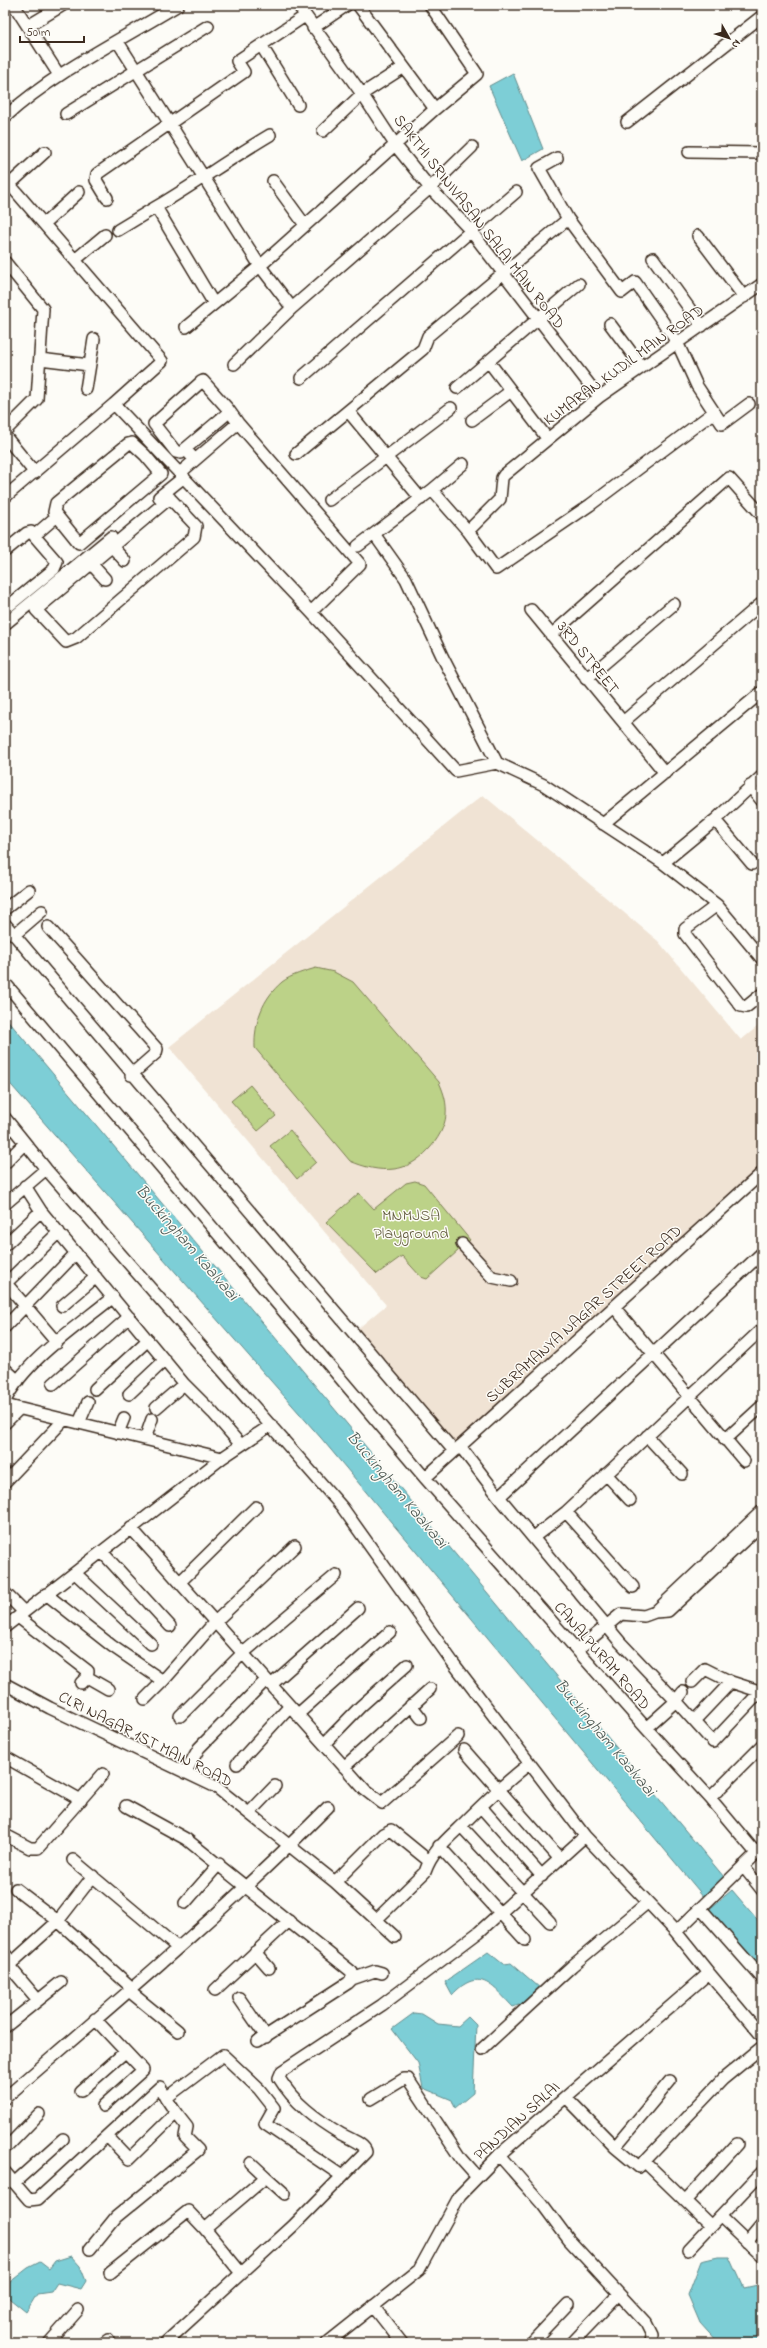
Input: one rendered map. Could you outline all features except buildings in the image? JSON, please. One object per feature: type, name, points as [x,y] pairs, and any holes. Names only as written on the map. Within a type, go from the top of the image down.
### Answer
[{"type":"street","points":[[14,5],[59,75]]},
{"type":"street","points":[[28,26],[63,5]]},
{"type":"street","points":[[5,117],[36,91],[59,75],[118,42],[178,5]]},
{"type":"street","name":"SAKTHI SRINIVASAN SALAI MAIN ROAD","points":[[298,5],[313,28],[362,94],[396,146],[430,188],[470,230],[537,320],[599,396]]},
{"type":"street","points":[[313,28],[347,5]]},
{"type":"street","points":[[358,5],[435,109]]},
{"type":"street","points":[[186,327],[260,266],[396,146],[435,109],[477,74],[430,5]]},
{"type":"street","points":[[107,198],[96,180],[97,174],[244,72],[237,61],[305,16]]},
{"type":"street","points":[[628,122],[762,16]]},
{"type":"street","points":[[66,114],[208,26]]},
{"type":"street","points":[[118,42],[138,70],[171,122],[203,179],[260,266],[292,308]]},
{"type":"street","points":[[261,45],[298,105]]},
{"type":"street","points":[[322,131],[362,94],[404,66]]},
{"type":"street","points":[[118,230],[203,179],[233,156],[270,135]]},
{"type":"street","points":[[234,364],[292,308],[430,188],[472,147]]},
{"type":"street","points":[[5,497],[35,473],[162,361],[44,224],[8,186],[45,152]]},
{"type":"street","points":[[689,152],[762,153]]},
{"type":"street","points":[[557,158],[539,168],[568,219],[622,292],[635,282],[677,342],[697,386],[722,424],[749,404]]},
{"type":"street","points":[[273,181],[305,225]]},
{"type":"street","points":[[44,224],[79,192]]},
{"type":"street","points":[[300,378],[470,230],[516,192]]},
{"type":"street","points":[[156,207],[214,304]]},
{"type":"street","points":[[296,454],[423,349],[428,336],[503,275],[568,219]]},
{"type":"street","points":[[75,260],[106,235]]},
{"type":"street","points":[[698,236],[744,297]]},
{"type":"street","points":[[653,258],[702,326]]},
{"type":"street","points":[[5,262],[43,309],[37,400],[5,431]]},
{"type":"street","points":[[457,388],[579,284]]},
{"type":"street","name":"KUMARAN KUDIL MAIN ROAD","points":[[468,531],[500,499],[502,478],[504,474],[599,396],[762,284]]},
{"type":"street","points":[[610,324],[642,367]]},
{"type":"street","points":[[86,389],[94,339]]},
{"type":"street","points":[[40,359],[89,365]]},
{"type":"street","points":[[489,362],[547,438]]},
{"type":"street","points":[[229,412],[181,452],[176,452],[154,424],[203,381],[360,564],[311,612]]},
{"type":"street","points":[[472,420],[510,391]]},
{"type":"street","points":[[114,404],[311,612],[456,771],[496,762]]},
{"type":"street","points":[[329,500],[451,408]]},
{"type":"street","points":[[348,411],[421,499]]},
{"type":"street","points":[[432,490],[468,531],[496,569],[590,505],[714,412]]},
{"type":"street","points":[[5,624],[33,606],[169,492],[195,460],[238,423]]},
{"type":"street","points":[[5,436],[35,473]]},
{"type":"street","points":[[33,606],[66,642],[76,638],[194,537],[196,526],[169,492],[161,474],[137,446],[132,443],[128,444],[53,508],[57,516],[79,543],[104,579]]},
{"type":"street","points":[[185,449],[195,460]]},
{"type":"street","points":[[358,546],[421,499],[463,464]]},
{"type":"street","points":[[79,543],[161,474]]},
{"type":"street","points":[[551,635],[729,478],[762,515]]},
{"type":"street","points":[[35,535],[57,516]]},
{"type":"street","points":[[5,552],[27,533],[35,535],[57,562],[54,569],[5,609]]},
{"type":"street","points":[[374,534],[406,579],[443,658],[496,762],[544,785],[663,863],[716,905],[762,959]]},
{"type":"street","points":[[109,543],[125,561]]},
{"type":"street","points":[[33,606],[61,578],[89,559]]},
{"type":"street","points":[[54,569],[61,578]]},
{"type":"street","points":[[623,722],[762,603]]},
{"type":"street","points":[[586,679],[674,604]]},
{"type":"street","name":"3RD STREET","points":[[531,610],[586,679],[665,773]]},
{"type":"street","points":[[603,824],[761,695]]},
{"type":"street","points":[[663,863],[715,820],[762,776]]},
{"type":"street","points":[[750,786],[762,801]]},
{"type":"street","points":[[715,820],[752,864]]},
{"type":"street","points":[[5,909],[29,890]]},
{"type":"street","points":[[716,905],[685,929],[685,934],[741,1006],[746,1007],[762,994]]},
{"type":"street","points":[[14,935],[42,911]]},
{"type":"street","points":[[5,924],[131,1075],[534,1537],[620,1642],[679,1696],[694,1722],[714,1742],[761,1692],[731,1682],[705,1668],[692,1682]]},
{"type":"street","points":[[48,926],[157,1049],[156,1054],[131,1075]]},
{"type":"street","name":"CANALPURAM ROAD","points":[[5,983],[425,1478],[646,1728],[759,1850]]},
{"type":"street","points":[[5,1118],[46,1168],[342,1507],[454,1664],[585,1836],[647,1904],[676,1932],[762,2036]]},
{"type":"street","points":[[5,1161],[25,1143]]},
{"type":"street","points":[[5,1204],[46,1168]]},
{"type":"street","name":"SUBRAMANYA NAGAR STREET ROAD","points":[[425,1478],[762,1172]]},
{"type":"street","points":[[25,1186],[41,1211],[184,1384],[213,1413],[241,1445]]},
{"type":"street","points":[[5,1245],[41,1211]]},
{"type":"street","points":[[57,1343],[5,1283],[59,1232]]},
{"type":"street","points":[[462,1244],[492,1277],[511,1281]]},
{"type":"street","points":[[5,1327],[76,1253]]},
{"type":"street","points":[[499,1497],[762,1253]]},
{"type":"street","points":[[62,1306],[96,1277]]},
{"type":"street","points":[[5,1401],[18,1382],[57,1343],[113,1297]]},
{"type":"street","points":[[614,1306],[744,1461]]},
{"type":"street","points":[[53,1384],[129,1317]]},
{"type":"street","points":[[534,1537],[566,1512],[762,1329]]},
{"type":"street","points":[[95,1388],[148,1340]]},
{"type":"street","points":[[129,1394],[165,1360]]},
{"type":"street","points":[[5,1368],[18,1382]]},
{"type":"street","points":[[156,1408],[184,1384]]},
{"type":"street","points":[[79,1423],[88,1402]]},
{"type":"street","points":[[5,1405],[222,1458]]},
{"type":"street","points":[[725,1440],[762,1406]]},
{"type":"street","points":[[5,1423],[19,1409]]},
{"type":"street","points":[[118,1433],[124,1418]]},
{"type":"street","points":[[145,1439],[152,1419]]},
{"type":"street","points":[[5,1482],[64,1420]]},
{"type":"street","points":[[5,1627],[222,1458],[271,1425]]},
{"type":"street","points":[[647,1436],[682,1474]]},
{"type":"street","points":[[606,1474],[630,1500]]},
{"type":"street","points":[[180,1582],[256,1507]]},
{"type":"street","points":[[655,1612],[762,1511]]},
{"type":"street","points":[[566,1512],[633,1587]]},
{"type":"street","points":[[577,1650],[621,1614],[644,1616],[655,1612],[668,1611],[762,1524]]},
{"type":"street","points":[[132,1528],[242,1654],[344,1767],[365,1790],[382,1803],[458,1736]]},
{"type":"street","points":[[145,1699],[163,1681],[215,1622],[295,1546]]},
{"type":"street","points":[[102,1552],[170,1626]]},
{"type":"street","points":[[75,1573],[151,1644]]},
{"type":"street","points":[[180,1716],[242,1654],[336,1575]]},
{"type":"street","points":[[5,1593],[21,1615],[88,1671],[84,1680],[108,1689]]},
{"type":"street","points":[[46,1594],[112,1646],[163,1681]]},
{"type":"street","points":[[185,1773],[199,1748],[268,1682],[358,1608]]},
{"type":"street","points":[[237,1764],[294,1711],[390,1632]]},
{"type":"street","points":[[324,1744],[361,1706],[408,1665]]},
{"type":"street","points":[[694,1722],[731,1682]]},
{"type":"street","name":"CLRI NAGAR 1ST MAIN ROAD","points":[[5,1684],[50,1708],[216,1787],[250,1812],[335,1882],[395,1937]]},
{"type":"street","points":[[344,1767],[430,1689]]},
{"type":"street","points":[[646,1728],[679,1696]]},
{"type":"street","points":[[411,1705],[421,1718]]},
{"type":"street","points":[[710,1798],[762,1746]]},
{"type":"street","points":[[464,1750],[500,1788],[560,1859]]},
{"type":"street","points":[[5,1757],[81,1800]]},
{"type":"street","points":[[377,1919],[425,1872],[429,1861],[439,1846],[500,1788],[529,1764]]},
{"type":"street","points":[[5,1835],[30,1848],[38,1848],[103,1774]]},
{"type":"street","points":[[250,1812],[275,1786]]},
{"type":"street","points":[[126,1806],[186,1839],[220,1864],[352,1972],[352,1979]]},
{"type":"street","points":[[5,2098],[247,1886],[290,1846],[328,1807]]},
{"type":"street","points":[[481,1807],[542,1876]]},
{"type":"street","points":[[461,1826],[550,1922]]},
{"type":"street","points":[[335,1882],[383,1834],[391,1830],[429,1861]]},
{"type":"street","points":[[165,2343],[293,2226],[366,2152],[366,2149],[310,2113],[286,2090],[279,2078],[280,2074],[382,2005],[479,1932],[585,1836]]},
{"type":"street","points":[[439,1846],[525,1940]]},
{"type":"street","points":[[676,1932],[701,1909],[759,1850]]},
{"type":"street","points":[[72,1860],[178,1948]]},
{"type":"street","points":[[185,1903],[220,1864]]},
{"type":"street","points":[[743,1866],[762,1890]]},
{"type":"street","points":[[38,2000],[8,1963],[58,1921],[93,1876]]},
{"type":"street","points":[[16,1889],[58,1921],[178,2032]]},
{"type":"street","points":[[482,2049],[572,1966],[647,1904]]},
{"type":"street","points":[[701,1909],[762,1978]]},
{"type":"street","points":[[215,1990],[289,1921]]},
{"type":"street","points":[[256,1952],[269,1968]]},
{"type":"street","points":[[239,1998],[262,2039],[352,1979],[374,1971],[382,1973]]},
{"type":"street","name":"PANDIAN SALAI","points":[[327,2343],[419,2270],[460,2195],[499,2155],[709,1973]]},
{"type":"street","points":[[5,2027],[61,1982]]},
{"type":"street","points":[[95,2019],[143,2070],[102,2106]]},
{"type":"street","points":[[566,2097],[615,2147],[639,2167],[723,2079],[762,2047]]},
{"type":"street","points":[[81,2090],[125,2052]]},
{"type":"street","points":[[166,2098],[223,2055],[258,2089],[274,2108],[265,2124],[342,2176]]},
{"type":"street","points":[[371,2099],[404,2079],[408,2079],[461,2159],[477,2177]]},
{"type":"street","points":[[615,2147],[670,2081]]},
{"type":"street","points":[[5,2172],[29,2200],[38,2199],[160,2087],[176,2113],[187,2127],[185,2137],[198,2150],[116,2217],[90,2249]]},
{"type":"street","points":[[107,2136],[129,2159],[176,2113]]},
{"type":"street","points":[[6,2147],[39,2114]]},
{"type":"street","points":[[14,2183],[62,2139]]},
{"type":"street","points":[[685,2201],[737,2144]]},
{"type":"street","points":[[499,2155],[543,2205],[569,2240],[646,2323],[652,2335],[651,2343]]},
{"type":"street","points":[[644,2161],[711,2226]]},
{"type":"street","points":[[252,2163],[285,2194]]},
{"type":"street","points":[[688,2250],[762,2172]]},
{"type":"street","points":[[205,2229],[266,2177]]},
{"type":"street","points":[[110,2273],[188,2211],[205,2229],[241,2273]]},
{"type":"street","points":[[720,2216],[762,2256]]},
{"type":"street","points":[[747,2242],[762,2224]]},
{"type":"street","points":[[572,2343],[614,2299]]},
{"type":"street","points":[[531,2343],[568,2304]]},
{"type":"street","points":[[373,2306],[402,2343]]},
{"type":"street","points":[[49,2343],[78,2310]]},
{"type":"shaded area","points":[[483,795],[658,941],[741,1040],[762,1023],[762,1166],[453,1448],[354,1332],[386,1305],[169,1047]]},
{"type":"green space","points":[[316,968],[334,972],[353,982],[439,1082],[446,1102],[444,1124],[435,1142],[412,1163],[394,1169],[377,1169],[366,1167],[350,1161],[255,1048],[258,1021],[264,1004],[269,996],[282,982],[290,977]]},
{"type":"green space","points":[[250,1085],[276,1116],[258,1131],[231,1101]]},
{"type":"green space","points":[[290,1130],[316,1162],[297,1179],[270,1146]]},
{"type":"green space","name":"MNMJSA Playground","points":[[415,1181],[424,1184],[470,1240],[427,1279],[421,1277],[402,1256],[377,1274],[326,1222],[359,1193],[374,1209],[406,1183]]},
{"type":"water","points":[[513,73],[543,149],[522,161],[489,86]]},
{"type":"water","name":"Buckingham Kaalvaai","points":[[5,1017],[273,1335],[724,1877],[704,1897],[321,1438],[5,1078]]},
{"type":"water","points":[[732,1890],[762,1925],[762,1978],[706,1912]]},
{"type":"water","points":[[488,1952],[503,1964],[511,1963],[540,1988],[524,2003],[513,2007],[492,1986],[478,1980],[462,1986],[452,1995],[445,1982]]},
{"type":"water","points":[[414,2013],[422,2014],[438,2024],[458,2026],[468,2017],[476,2025],[473,2093],[455,2108],[452,2100],[423,2088],[418,2063],[392,2029]]},
{"type":"water","points":[[71,2256],[80,2266],[86,2281],[81,2289],[57,2283],[51,2292],[37,2294],[26,2312],[5,2295],[5,2286],[28,2268],[40,2262],[49,2269],[55,2261]]},
{"type":"water","points":[[718,2257],[730,2257],[744,2288],[762,2284],[762,2337],[755,2343],[718,2343],[700,2323],[688,2295],[701,2261]]}]
